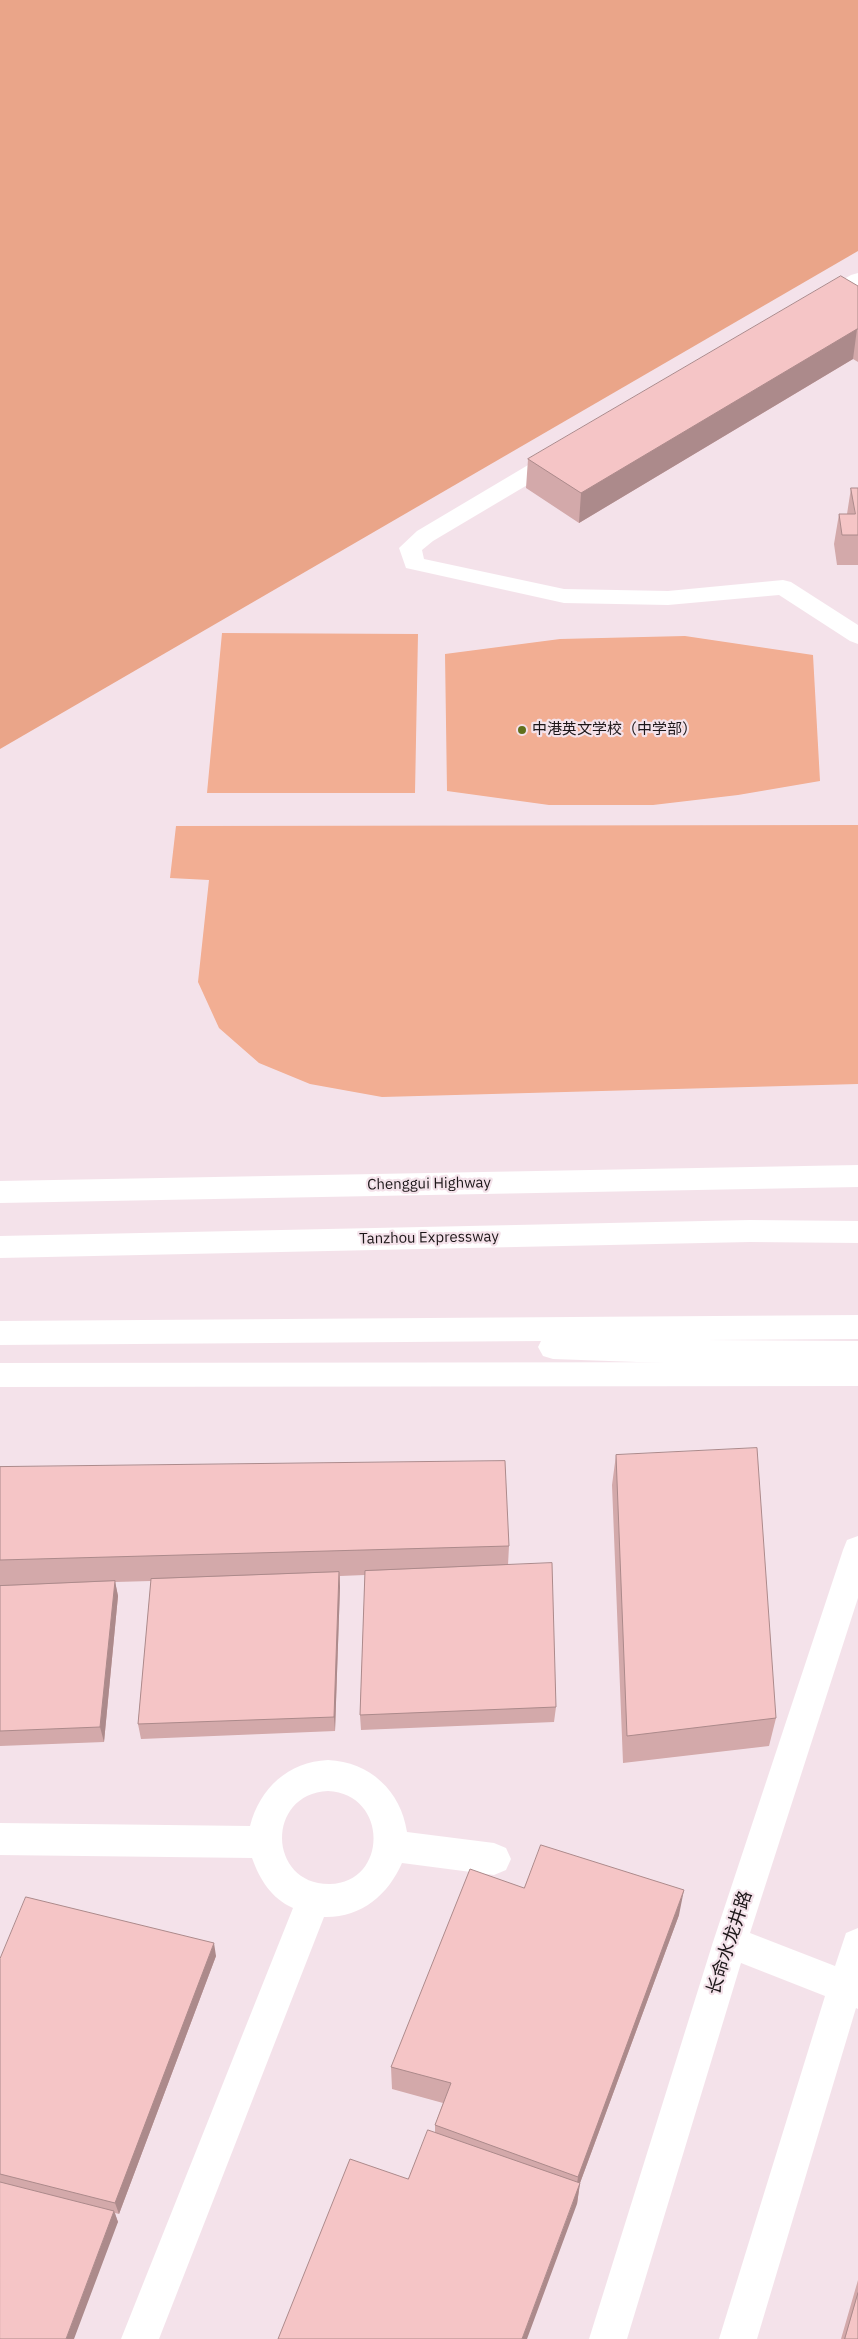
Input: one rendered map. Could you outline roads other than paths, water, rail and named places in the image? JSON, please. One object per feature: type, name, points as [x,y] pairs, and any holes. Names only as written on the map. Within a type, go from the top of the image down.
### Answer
[{"type":"main road","points":[[807,309],[858,279]]},
{"type":"main road","points":[[578,445],[425,536],[410,548],[414,563],[564,596],[668,598],[784,587],[858,636]]},
{"type":"main road","name":"Chenggui Highway","points":[[0,1192],[858,1176]]},
{"type":"main road","name":"Tanzhou Expressway","points":[[0,1247],[740,1231],[854,1232]]},
{"type":"main road","points":[[0,1333],[858,1327]]},
{"type":"main road","points":[[162,1332],[693,1352],[858,1353]]},
{"type":"main road","points":[[0,1374],[858,1374]]},
{"type":"main road","name":"长命水龙井路","points":[[608,2339],[730,1942],[858,1550]]},
{"type":"main road","points":[[331,1776],[351,1780],[370,1790],[384,1806],[391,1824],[391,1846],[386,1865],[372,1881],[354,1893],[334,1900],[314,1898],[294,1892],[278,1880],[268,1862],[264,1842],[265,1822],[275,1804],[290,1789],[310,1779],[331,1776]]},
{"type":"main road","points":[[0,1839],[264,1842]]},
{"type":"main road","points":[[391,1846],[494,1859]]},
{"type":"main road","points":[[140,2339],[314,1898]]},
{"type":"main road","points":[[730,1942],[851,1990]]},
{"type":"main road","points":[[738,2339],[851,1990],[858,1945]]},
{"type":"place","name":"中港英文学校（中学部）","points":[[522,730]]}]
